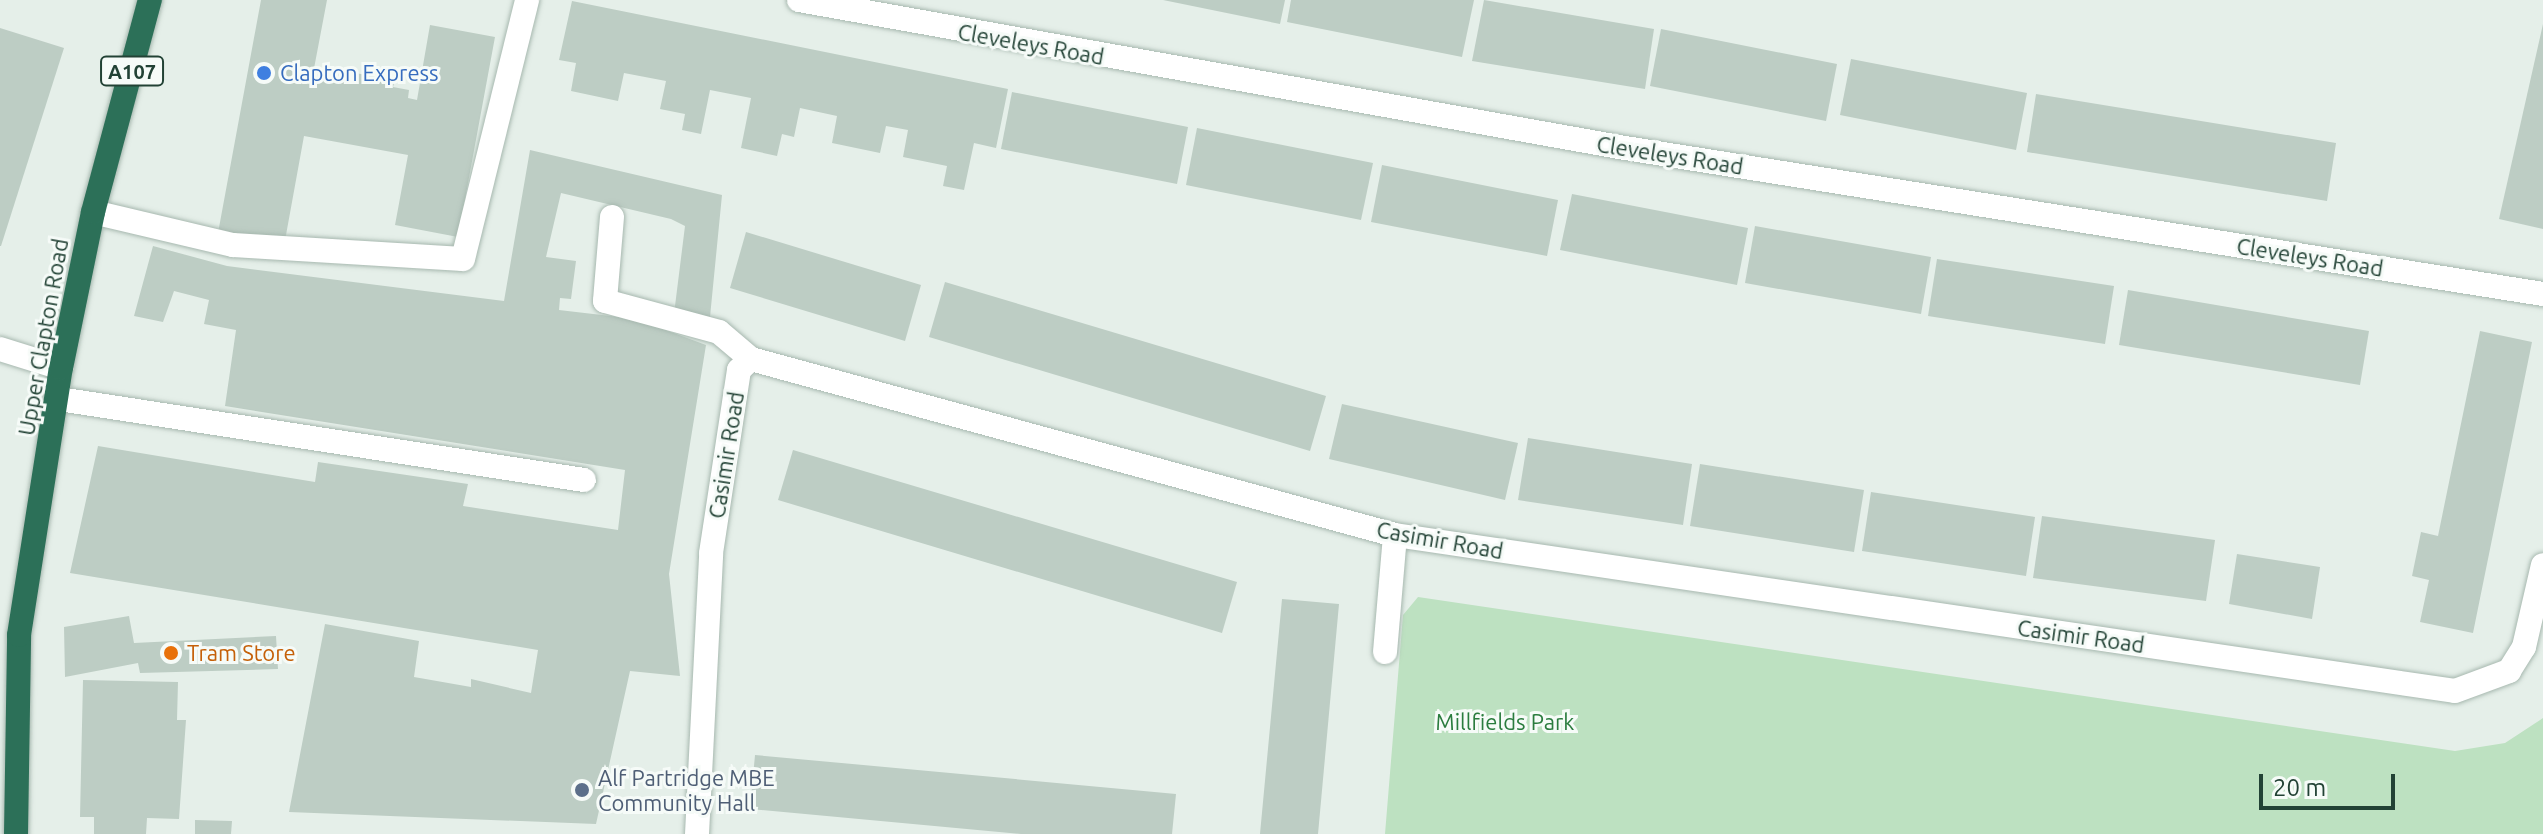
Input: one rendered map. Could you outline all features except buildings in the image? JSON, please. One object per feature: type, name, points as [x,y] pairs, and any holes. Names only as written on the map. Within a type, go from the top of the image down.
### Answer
[{"type":"highway","name":"Upper Clapton Road","points":[[16,834],[19,635],[59,399],[61,368],[93,212],[150,0]]},
{"type":"street","points":[[93,212],[233,245],[463,259],[527,0]]},
{"type":"street","name":"Cleveleys Road","points":[[799,0],[1605,145],[2543,294]]},
{"type":"street","points":[[612,217],[605,301],[719,332],[751,359]]},
{"type":"street","points":[[0,349],[61,368]]},
{"type":"street","name":"Casimir Road","points":[[697,834],[711,553],[739,370],[751,359],[1395,535],[2455,691],[2509,671],[2524,647],[2543,565]]},
{"type":"street","points":[[59,399],[584,480]]},
{"type":"street","points":[[1385,652],[1395,535]]},
{"type":"green space","name":"Millfields Park","points":[[1418,597],[2455,751],[2505,743],[2543,718],[2543,834],[1385,834],[1403,615]]},
{"type":"place","name":"Clapton Express","points":[[264,73]]},
{"type":"place","name":"Tram Store","points":[[171,653]]},
{"type":"place","name":"Alf Partridge MBE Community Hall","points":[[582,790]]}]
